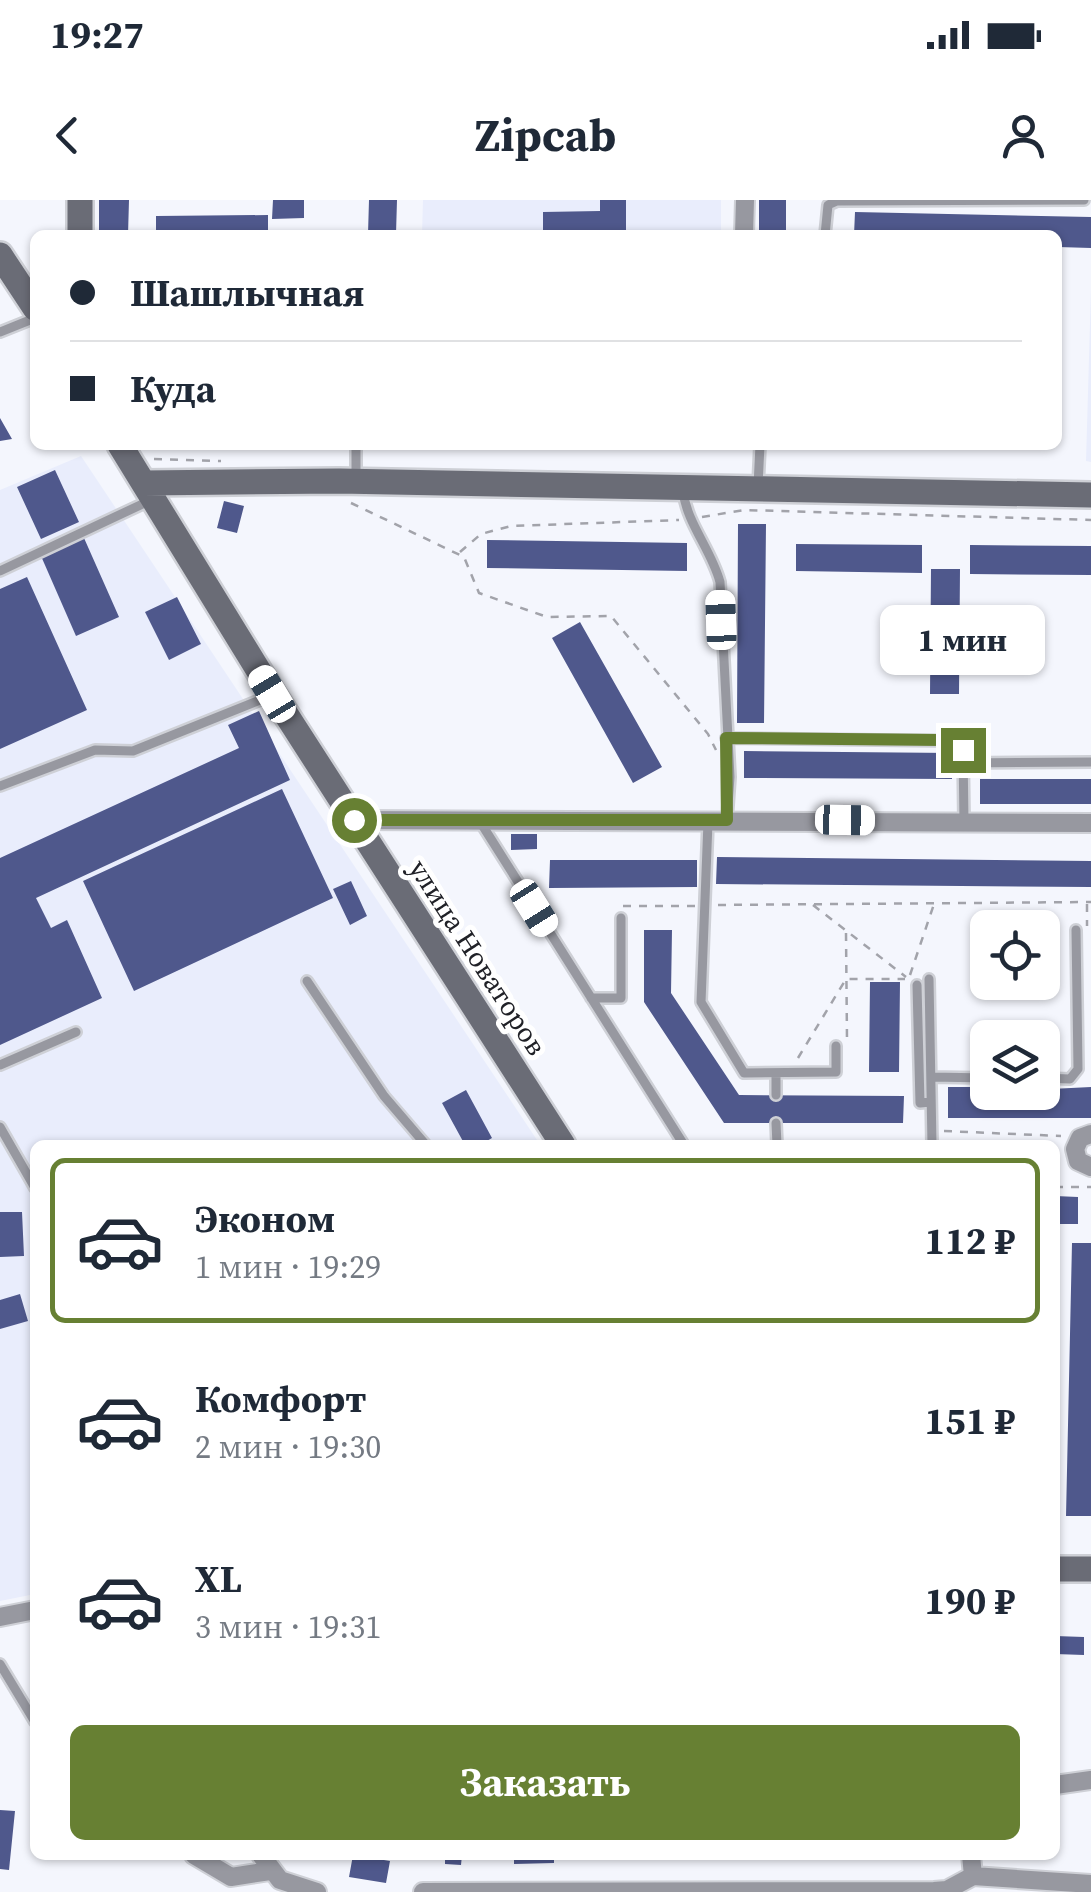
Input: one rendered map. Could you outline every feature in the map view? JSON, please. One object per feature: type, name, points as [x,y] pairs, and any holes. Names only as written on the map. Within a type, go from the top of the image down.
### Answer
[{"type":"main road","points":[[80,200],[80,230]]},
{"type":"main road","points":[[0,255],[30,300]]},
{"type":"main road","name":"улица Новаторов","points":[[124,450],[149,480],[272,694],[560,1140]]},
{"type":"main road","points":[[149,480],[1091,495]]},
{"type":"main road","points":[[1060,1568],[1091,1569]]},
{"type":"street","points":[[744,230],[745,200]]},
{"type":"street","points":[[354,820],[478,817],[1091,822]]},
{"type":"street","points":[[1060,1147],[1091,1134]]},
{"type":"street","points":[[1072,1141],[1078,1161],[1091,1167]]},
{"type":"street","points":[[0,1618],[30,1611]]},
{"type":"street","points":[[1060,1785],[1091,1780]]},
{"type":"street","points":[[203,1860],[232,1877],[266,1863],[280,1880],[318,1892]]},
{"type":"street","points":[[971,1860],[974,1876]]},
{"type":"street","points":[[422,1892],[934,1891],[947,1890],[974,1876],[1091,1884]]},
{"type":"lane","points":[[826,230],[828,206],[837,201],[1084,200]]},
{"type":"lane","points":[[0,332],[30,320]]},
{"type":"lane","points":[[348,481],[355,450]]},
{"type":"lane","points":[[758,489],[760,450]]},
{"type":"lane","points":[[0,571],[149,480]]},
{"type":"lane","points":[[683,488],[690,518],[712,553],[720,582],[730,777],[717,820],[704,906],[701,1002],[744,1073],[836,1072],[836,1046]]},
{"type":"lane","points":[[0,786],[96,750],[134,751],[272,694]]},
{"type":"lane","points":[[726,738],[945,740],[960,746],[964,763],[964,822]]},
{"type":"lane","points":[[964,763],[1091,762]]},
{"type":"lane","points":[[478,817],[681,1140]]},
{"type":"lane","points":[[592,998],[620,998],[622,918]]},
{"type":"lane","points":[[1060,1079],[1070,1079],[1078,1069],[1076,930]]},
{"type":"lane","points":[[928,979],[932,1140]]},
{"type":"lane","points":[[307,981],[384,1096],[422,1140]]},
{"type":"lane","points":[[913,982],[920,1102],[931,1102]]},
{"type":"lane","points":[[0,1065],[76,1032]]},
{"type":"lane","points":[[776,1073],[776,1095]]},
{"type":"lane","points":[[931,1077],[970,1078]]},
{"type":"lane","points":[[776,1123],[777,1140]]},
{"type":"lane","points":[[0,1128],[30,1179]]},
{"type":"lane","points":[[0,1664],[30,1714]]},
{"type":"path","points":[[149,480],[224,461]]},
{"type":"path","points":[[348,481],[338,496],[459,553],[479,593],[547,617],[611,616],[708,734],[730,777]]},
{"type":"path","points":[[459,553],[481,534],[511,526],[690,518],[744,510],[1091,520]]},
{"type":"path","points":[[622,918],[621,906],[1089,902],[1087,930],[1076,930]]},
{"type":"path","points":[[812,904],[913,982]]},
{"type":"path","points":[[913,982],[934,904]]},
{"type":"path","points":[[836,1046],[848,1046],[846,932]]},
{"type":"path","points":[[846,979],[913,982]]},
{"type":"path","points":[[790,1072],[846,979]]},
{"type":"path","points":[[932,1128],[962,1135],[1054,1140]]},
{"type":"path","points":[[1060,1140],[1072,1141]]},
{"type":"path","points":[[1060,1187],[1091,1187]]},
{"type":"shaded area","points":[[423,200],[721,200],[721,230],[422,230]]},
{"type":"shaded area","points":[[1091,289],[1091,462],[1086,461]]},
{"type":"shaded area","points":[[81,456],[537,1140],[30,1140],[30,1595],[0,1601],[0,490]]},
{"type":"building","points":[[99,200],[129,200],[128,230],[99,230]]},
{"type":"building","points":[[273,200],[304,200],[304,218],[272,219]]},
{"type":"building","points":[[369,200],[397,200],[396,230],[368,230]]},
{"type":"building","points":[[600,200],[626,200],[626,230],[543,230],[543,212],[600,211]]},
{"type":"building","points":[[759,200],[786,200],[786,230],[759,230]]},
{"type":"building","points":[[855,212],[1091,217],[1091,248],[1062,247],[1062,230],[854,230]]},
{"type":"building","points":[[268,215],[268,230],[156,230],[156,216]]},
{"type":"building","points":[[0,418],[12,439],[0,441]]},
{"type":"building","points":[[55,470],[79,522],[41,539],[17,487]]},
{"type":"building","points":[[224,501],[244,506],[237,533],[217,528]]},
{"type":"building","points":[[738,524],[766,524],[764,723],[737,723]]},
{"type":"building","points":[[84,538],[119,617],[76,636],[41,556]]},
{"type":"building","points":[[487,540],[687,543],[687,571],[487,568]]},
{"type":"building","points":[[796,544],[922,545],[922,573],[796,571]]},
{"type":"building","points":[[970,545],[1091,546],[1091,575],[970,574]]},
{"type":"building","points":[[931,569],[960,569],[959,694],[930,694]]},
{"type":"building","points":[[27,577],[87,710],[0,749],[0,589]]},
{"type":"building","points":[[177,597],[201,644],[169,660],[145,612]]},
{"type":"building","points":[[580,622],[662,767],[633,783],[552,638]]},
{"type":"building","points":[[259,711],[290,780],[36,898],[51,928],[67,920],[102,998],[0,1045],[0,858],[239,748],[228,725]]},
{"type":"building","points":[[744,751],[953,753],[952,779],[744,778]]},
{"type":"building","points":[[980,779],[1091,779],[1091,804],[980,804]]},
{"type":"building","points":[[282,789],[333,898],[134,991],[83,881]]},
{"type":"building","points":[[511,834],[537,834],[537,849],[511,850]]},
{"type":"building","points":[[717,857],[1091,861],[1091,887],[716,884]]},
{"type":"building","points":[[550,860],[697,860],[697,887],[549,888]]},
{"type":"building","points":[[351,881],[367,916],[350,925],[333,889]]},
{"type":"building","points":[[644,930],[672,930],[671,993],[739,1095],[904,1096],[903,1123],[724,1123],[644,1002]]},
{"type":"building","points":[[870,982],[900,982],[899,1072],[869,1072]]},
{"type":"building","points":[[948,1087],[970,1087],[970,1110],[1060,1110],[1060,1089],[1091,1087],[1091,1118],[948,1118]]},
{"type":"building","points":[[466,1090],[492,1138],[462,1140],[442,1103]]},
{"type":"building","points":[[1060,1196],[1078,1197],[1078,1224],[1060,1224]]},
{"type":"building","points":[[0,1212],[22,1212],[24,1256],[0,1257]]},
{"type":"building","points":[[1072,1243],[1091,1243],[1091,1516],[1066,1516]]},
{"type":"building","points":[[20,1294],[28,1321],[0,1329],[0,1300]]},
{"type":"building","points":[[1060,1636],[1084,1637],[1084,1655],[1060,1654]]},
{"type":"building","points":[[0,1810],[15,1811],[9,1870],[0,1869]]},
{"type":"building","points":[[352,1860],[390,1861],[386,1883],[349,1877]]},
{"type":"building","points":[[445,1860],[462,1860],[461,1865],[445,1864]]},
{"type":"building","points":[[514,1860],[554,1860],[554,1863],[514,1864]]},
{"type":"route","points":[[354,820],[727,820],[730,777],[726,738],[945,740],[963,750]]}]
